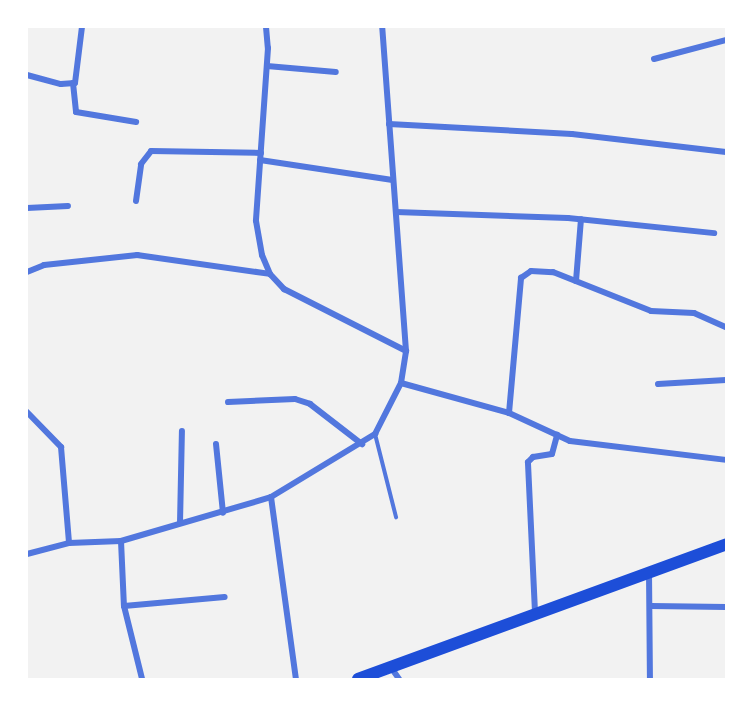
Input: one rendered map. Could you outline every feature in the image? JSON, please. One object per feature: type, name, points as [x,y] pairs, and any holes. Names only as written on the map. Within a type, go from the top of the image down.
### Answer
[{"type":"main road","points":[[358,679],[649,570],[726,544]]},
{"type":"street","points":[[73,83],[78,78],[81,27]]},
{"type":"street","points":[[266,27],[267,66],[256,221],[262,255],[270,274],[284,289],[406,351]]},
{"type":"street","points":[[27,554],[69,543],[121,541],[271,498],[375,434],[401,383],[406,351],[382,27]]},
{"type":"street","points":[[654,59],[726,40]]},
{"type":"street","points":[[267,66],[336,72]]},
{"type":"street","points":[[27,75],[73,83]]},
{"type":"street","points":[[73,83],[76,112],[136,123]]},
{"type":"street","points":[[389,124],[572,134],[726,152]]},
{"type":"street","points":[[136,201],[141,164],[151,151],[261,157],[393,180]]},
{"type":"street","points":[[27,208],[68,206]]},
{"type":"street","points":[[396,212],[581,219],[714,233]]},
{"type":"street","points":[[576,281],[581,219]]},
{"type":"street","points":[[27,272],[44,265],[137,255],[270,274]]},
{"type":"street","points":[[509,413],[521,278],[540,269],[651,311],[694,313],[726,327]]},
{"type":"street","points":[[658,384],[726,380]]},
{"type":"street","points":[[401,383],[509,413],[557,435],[596,446],[726,459]]},
{"type":"street","points":[[228,402],[295,399],[310,404],[362,444]]},
{"type":"street","points":[[27,412],[61,447],[69,543]]},
{"type":"street","points":[[180,523],[182,431]]},
{"type":"street","points":[[535,612],[528,462],[533,457],[552,454],[557,435]]},
{"type":"street","points":[[216,444],[223,513]]},
{"type":"street","points":[[271,498],[296,679]]},
{"type":"street","points":[[121,541],[124,606],[142,679]]},
{"type":"street","points":[[649,570],[650,679]]},
{"type":"street","points":[[124,606],[225,597]]},
{"type":"street","points":[[651,606],[726,607]]},
{"type":"street","points":[[390,666],[399,679]]},
{"type":"lane","points":[[375,434],[396,517]]}]
